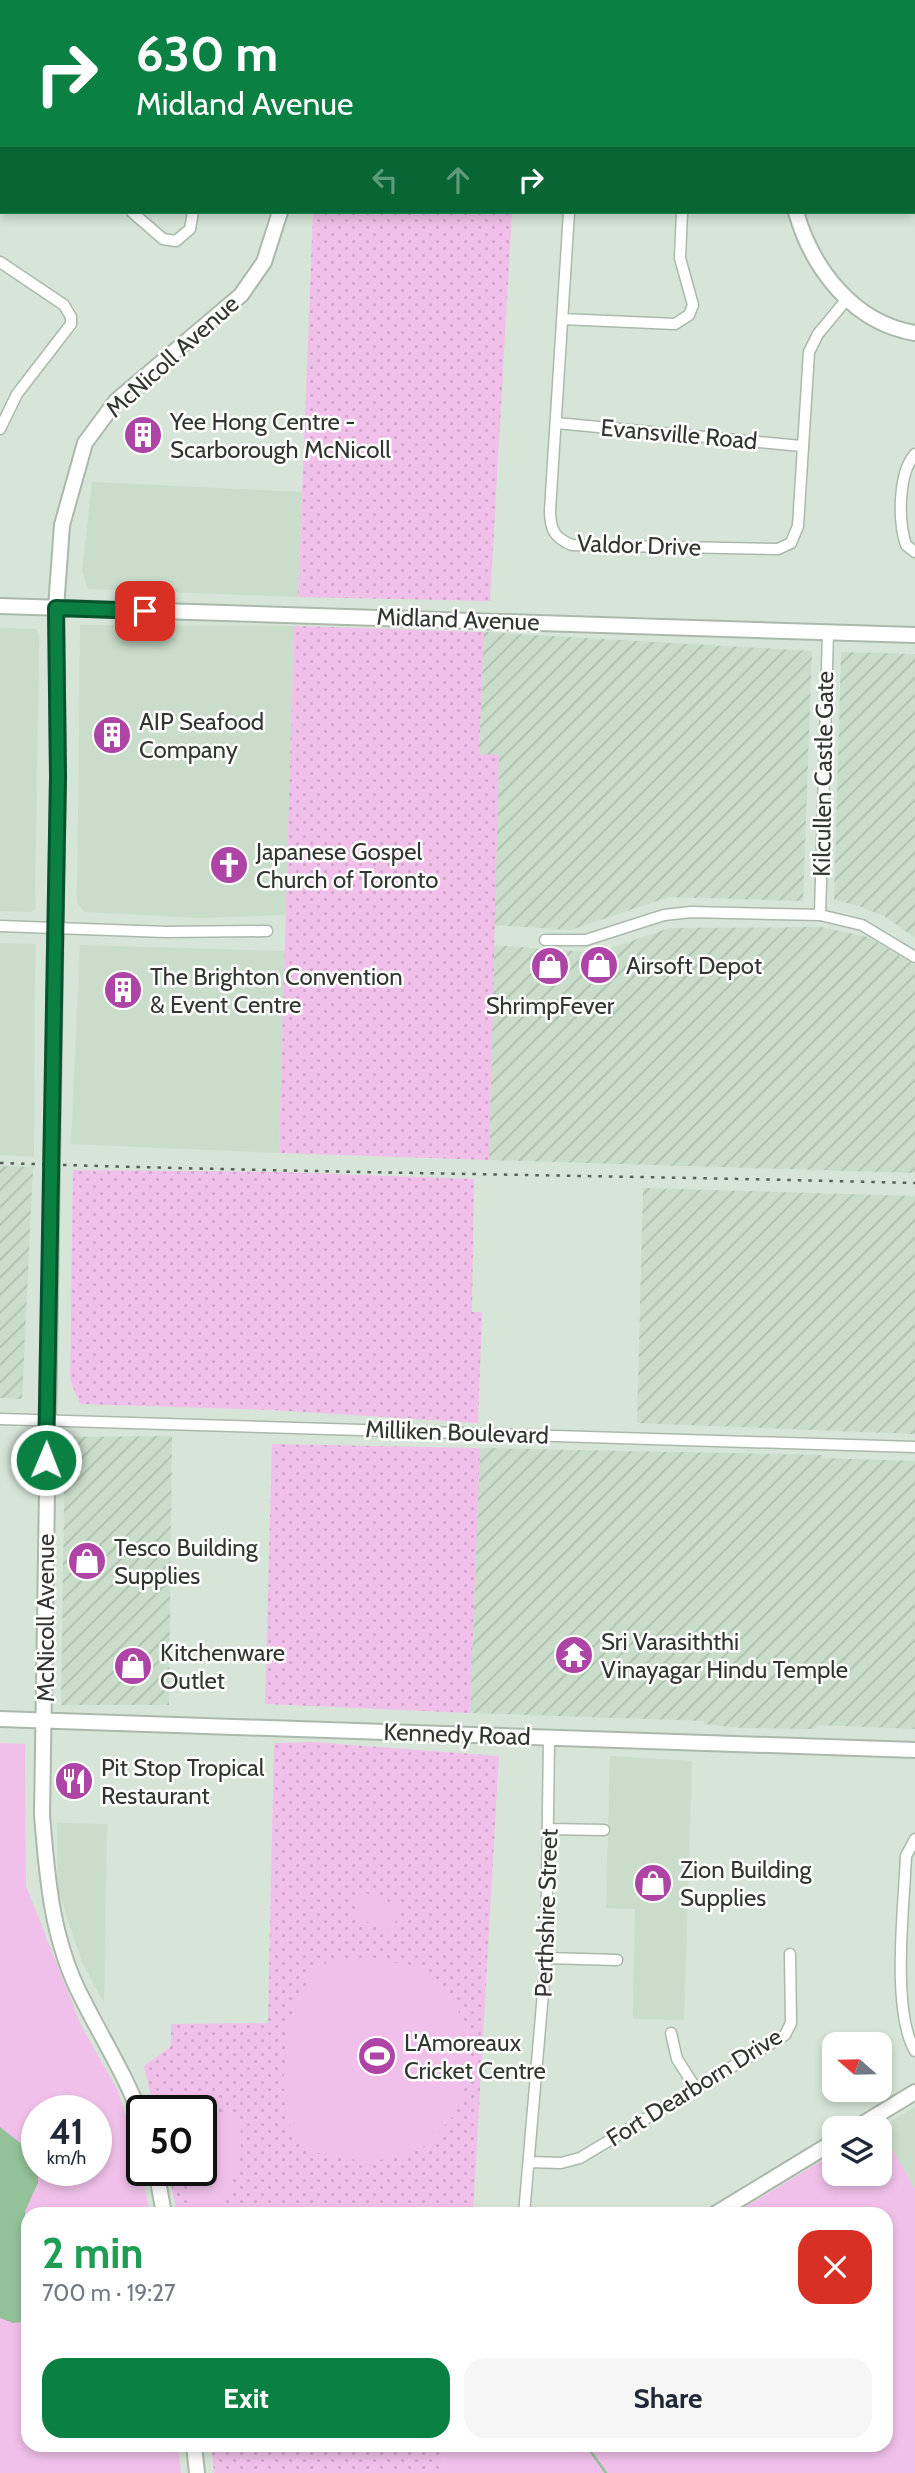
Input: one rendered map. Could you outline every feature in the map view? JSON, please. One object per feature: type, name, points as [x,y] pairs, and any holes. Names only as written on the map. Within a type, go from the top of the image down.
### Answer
[{"type":"main road","name":"McNicoll Avenue","points":[[131,2095],[116,2060],[81,1997],[59,1938],[48,1890],[42,1815],[55,928],[56,608],[66,505],[85,443],[116,401],[241,295],[264,262],[278,214]]},
{"type":"main road","points":[[797,214],[812,257],[847,299],[888,324],[915,333]]},
{"type":"main road","name":"Midland Avenue","points":[[0,606],[915,635]]},
{"type":"main road","name":"Kennedy Road","points":[[0,1718],[915,1750]]},
{"type":"main road","points":[[876,2116],[915,2092]]},
{"type":"main road","points":[[727,2207],[822,2149]]},
{"type":"main road","points":[[159,2186],[163,2207]]},
{"type":"main road","points":[[195,2452],[197,2473]]},
{"type":"street","points":[[134,214],[163,239],[176,241],[190,229],[193,214]]},
{"type":"street","name":"Valdor Drive","points":[[569,214],[550,522],[561,541],[577,546],[785,548],[791,543],[797,526],[809,352],[818,334],[847,299]]},
{"type":"street","points":[[562,319],[675,324],[684,321],[692,305],[692,297],[680,258],[682,214]]},
{"type":"street","points":[[0,262],[64,305],[71,317],[67,332],[17,394],[0,429]]},
{"type":"street","name":"Evansville Road","points":[[556,424],[802,446]]},
{"type":"street","points":[[915,454],[905,475],[902,521],[906,545],[915,552]]},
{"type":"street","name":"Kilcullen Castle Gate","points":[[820,915],[828,632]]},
{"type":"street","points":[[545,940],[586,940],[664,915],[691,912],[820,915],[862,925],[915,957]]},
{"type":"street","points":[[0,926],[267,931]]},
{"type":"street","name":"Milliken Boulevard","points":[[0,1419],[915,1447]]},
{"type":"street","name":"Perthshire Street","points":[[525,2207],[546,1958],[549,1738]]},
{"type":"street","points":[[549,1829],[604,1830]]},
{"type":"street","points":[[915,1839],[906,1856],[902,2001],[905,2031],[915,2052]]},
{"type":"street","name":"Fort Dearborn Drive","points":[[529,2162],[561,2163],[580,2158],[789,2030],[790,1954]]},
{"type":"street","points":[[546,1958],[617,1960]]},
{"type":"street","points":[[671,2032],[677,2059],[695,2087]]},
{"type":"shaded area","points":[[313,214],[512,214],[490,601],[298,597]]},
{"type":"shaded area","points":[[92,482],[302,492],[298,597],[88,589],[82,571]]},
{"type":"shaded area","points":[[80,625],[294,626],[286,915],[200,918],[84,912],[77,902]]},
{"type":"shaded area","points":[[294,626],[484,632],[479,754],[499,755],[489,1160],[279,1153]]},
{"type":"shaded area","points":[[0,628],[37,629],[39,636],[35,910],[31,912],[0,911]]},
{"type":"shaded area","points":[[484,632],[812,651],[803,901],[669,897],[571,930],[494,925],[499,755],[479,755]]},
{"type":"shaded area","points":[[841,652],[915,654],[915,938],[884,916],[834,900]]},
{"type":"shaded area","points":[[821,927],[868,937],[915,965],[915,1173],[489,1160],[494,945],[597,953],[669,928]]},
{"type":"shaded area","points":[[0,943],[35,944],[34,1157],[0,1155]]},
{"type":"shaded area","points":[[80,945],[285,951],[279,1153],[71,1144]]},
{"type":"shaded area","points":[[0,1166],[33,1167],[22,1399],[0,1398]]},
{"type":"shaded area","points":[[73,1170],[280,1172],[474,1179],[472,1312],[482,1312],[478,1423],[273,1410],[80,1404],[70,1380]]},
{"type":"shaded area","points":[[643,1188],[915,1196],[915,1434],[637,1423]]},
{"type":"shaded area","points":[[172,1436],[169,1705],[61,1705],[65,1441],[71,1437]]},
{"type":"shaded area","points":[[272,1444],[480,1448],[470,1713],[265,1704]]},
{"type":"shaded area","points":[[480,1448],[822,1455],[822,1458],[915,1461],[915,1729],[816,1725],[815,1729],[742,1728],[704,1724],[704,1721],[470,1713]]},
{"type":"shaded area","points":[[312,1742],[499,1756],[473,2207],[176,2207],[171,2186],[217,2186],[217,2095],[151,2095],[144,2066],[171,2046],[171,2024],[268,2023],[274,1743]]},
{"type":"shaded area","points":[[0,1743],[25,1744],[26,1886],[82,2027],[118,2091],[126,2116],[126,2186],[144,2186],[149,2207],[21,2207],[21,2452],[179,2452],[181,2473],[0,2473]]},
{"type":"shaded area","points":[[610,1756],[692,1761],[684,2020],[633,2019],[635,1909],[606,1908]]},
{"type":"shaded area","points":[[57,1823],[107,1824],[104,2003],[82,1962],[58,1891]]},
{"type":"shaded area","points":[[361,1891],[401,1906],[392,1931],[353,1917]]},
{"type":"shaded area","name":"L'Amoreaux Cricket Centre","points":[[332,1959],[379,1959],[421,1970],[447,1991],[471,2034],[468,2077],[456,2113],[427,2145],[394,2158],[366,2162],[313,2152],[288,2123],[283,2081],[290,2018],[311,1974]]},
{"type":"shaded area","points":[[915,2107],[915,2189],[892,2148],[892,2120]]},
{"type":"shaded area","points":[[218,2112],[235,2115],[239,2122],[241,2141],[239,2160],[230,2186],[217,2205],[220,2207],[191,2207],[189,2186],[217,2186]]},
{"type":"shaded area","points":[[0,2127],[21,2143],[21,2186],[37,2186],[27,2207],[21,2207],[21,2322],[13,2323],[0,2318]]},
{"type":"shaded area","points":[[892,2148],[915,2189],[915,2473],[442,2473],[444,2452],[893,2452],[893,2207],[745,2207],[822,2161],[822,2186],[892,2186]]},
{"type":"shaded area","points":[[212,2452],[444,2452],[442,2473],[214,2473]]},
{"type":"waterway","points":[[591,2452],[606,2473]]},
{"type":"railway","points":[[0,1163],[915,1183]]},
{"type":"place","name":"Yee Hong Centre - Scarborough McNicoll","points":[[143,435]]},
{"type":"place","name":"AIP Seafood Company","points":[[112,735]]},
{"type":"place","name":"Japanese Gospel Church of Toronto","points":[[229,865]]},
{"type":"place","name":"Airsoft Depot","points":[[599,965]]},
{"type":"place","name":"ShrimpFever","points":[[550,966]]},
{"type":"place","name":"The Brighton Convention & Event Centre","points":[[123,990]]},
{"type":"place","name":"Tesco Building Supplies","points":[[87,1561]]},
{"type":"place","name":"Sri Varasiththi Vinayagar Hindu Temple","points":[[574,1655]]},
{"type":"place","name":"Kitchenware Outlet","points":[[133,1666]]},
{"type":"place","name":"Pit Stop Tropical Restaurant","points":[[74,1781]]},
{"type":"place","name":"Zion Building Supplies","points":[[653,1883]]},
{"type":"place","name":"L'Amoreaux Cricket Centre","points":[[377,2056]]},
{"type":"route","points":[[46,1460],[58,777],[56,608],[145,611]]}]
